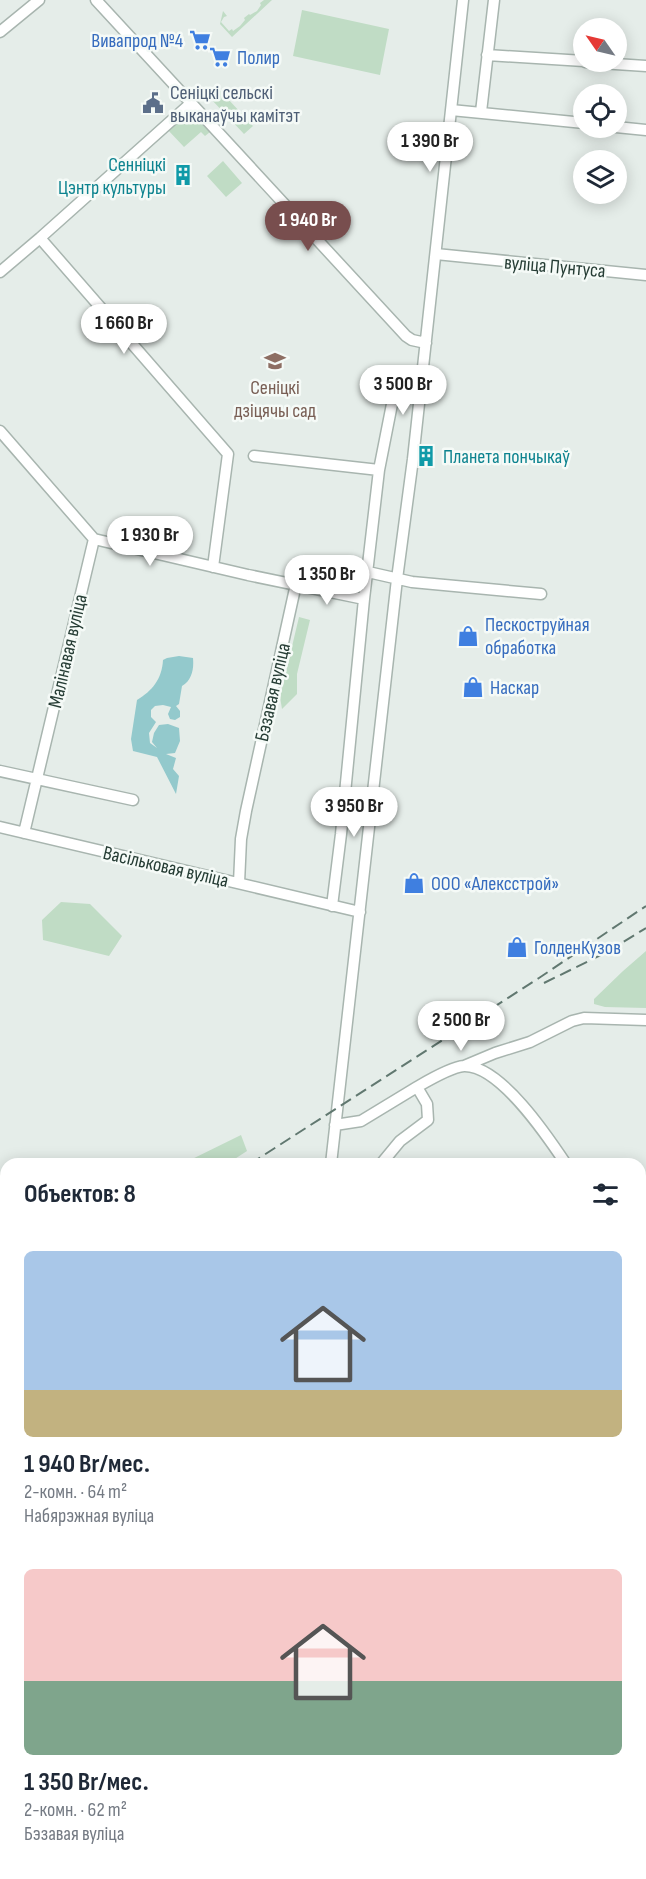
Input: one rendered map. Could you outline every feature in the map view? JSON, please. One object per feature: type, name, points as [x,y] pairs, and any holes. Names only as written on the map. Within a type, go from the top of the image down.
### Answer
[{"type":"street","points":[[0,32],[39,0]]},
{"type":"street","points":[[96,0],[402,332],[412,340],[426,343]]},
{"type":"street","points":[[332,1158],[426,343],[463,0]]},
{"type":"street","points":[[481,112],[494,0]]},
{"type":"street","points":[[488,55],[573,60]]},
{"type":"street","points":[[627,64],[646,66]]},
{"type":"street","points":[[0,272],[190,104]]},
{"type":"street","points":[[452,110],[573,122]]},
{"type":"street","points":[[627,128],[646,130]]},
{"type":"street","points":[[40,238],[228,454],[213,567]]},
{"type":"street","name":"вуліца Пунтуса","points":[[436,254],[646,275]]},
{"type":"street","points":[[332,906],[379,470],[393,399],[393,386]]},
{"type":"street","points":[[0,431],[94,539],[364,599]]},
{"type":"street","points":[[254,456],[379,470]]},
{"type":"street","name":"Малінавая вуліца","points":[[24,833],[94,539]]},
{"type":"street","points":[[368,572],[397,579],[541,594]]},
{"type":"street","name":"Бэзавая вуліца","points":[[239,883],[241,839],[246,811],[296,584]]},
{"type":"street","points":[[0,771],[133,800]]},
{"type":"street","name":"Васільковая вуліца","points":[[0,827],[360,912]]},
{"type":"street","points":[[335,1125],[361,1121],[439,1074],[530,1042],[572,1021],[584,1018],[646,1020]]},
{"type":"street","points":[[465,1066],[492,1076],[506,1087],[562,1158]]},
{"type":"street","points":[[386,1158],[400,1141],[428,1120],[427,1104],[417,1087]]},
{"type":"green space","points":[[264,0],[272,0],[232,37],[220,24],[223,11],[227,16],[221,22],[229,31],[232,29],[233,31],[240,26],[244,18],[257,11]]},
{"type":"green space","points":[[302,10],[389,29],[380,75],[293,56]]},
{"type":"green space","points":[[216,86],[253,126],[244,134],[210,98],[210,92]]},
{"type":"green space","points":[[188,108],[210,132],[205,136],[201,132],[184,147],[167,129]]},
{"type":"green space","points":[[223,161],[242,183],[226,197],[207,176]]},
{"type":"green space","points":[[299,617],[310,620],[297,674],[297,694],[282,709],[280,697]]},
{"type":"green space","points":[[61,902],[90,904],[122,936],[109,956],[43,940],[42,920]]},
{"type":"green space","points":[[646,951],[646,1008],[605,1007],[594,1004],[594,999]]},
{"type":"green space","points":[[241,1135],[247,1151],[236,1158],[194,1158]]},
{"type":"water","points":[[179,656],[193,658],[192,674],[182,686],[179,704],[176,706],[180,711],[180,717],[175,720],[170,719],[168,714],[171,707],[155,706],[151,710],[151,717],[156,722],[149,733],[150,743],[157,748],[152,742],[159,725],[168,724],[179,728],[180,741],[175,753],[166,754],[176,758],[173,769],[179,776],[176,794],[157,757],[133,751],[131,739],[137,700],[155,684],[161,673],[163,660]]},
{"type":"railway","points":[[259,1158],[539,978],[646,906]]},
{"type":"railway","points":[[544,983],[605,953],[646,928]]},
{"type":"place","name":"Вивапрод №4","points":[[200,40]]},
{"type":"place","name":"Полир","points":[[220,57]]},
{"type":"place","name":"Сеніцкі сельскі выканаўчы камітэт","points":[[153,103]]},
{"type":"place","name":"Сенніцкі Цэнтр культуры","points":[[183,175]]},
{"type":"place","name":"Сеніцкі дзіцячы сад","points":[[275,361]]},
{"type":"place","name":"Планета пончыкаў","points":[[426,456]]},
{"type":"place","name":"Пескоструйная обработка","points":[[468,636]]},
{"type":"place","name":"Наскар","points":[[473,687]]},
{"type":"place","name":"ООО «Алексстрой»","points":[[414,883]]},
{"type":"place","name":"ГолденКузов","points":[[517,947]]}]
